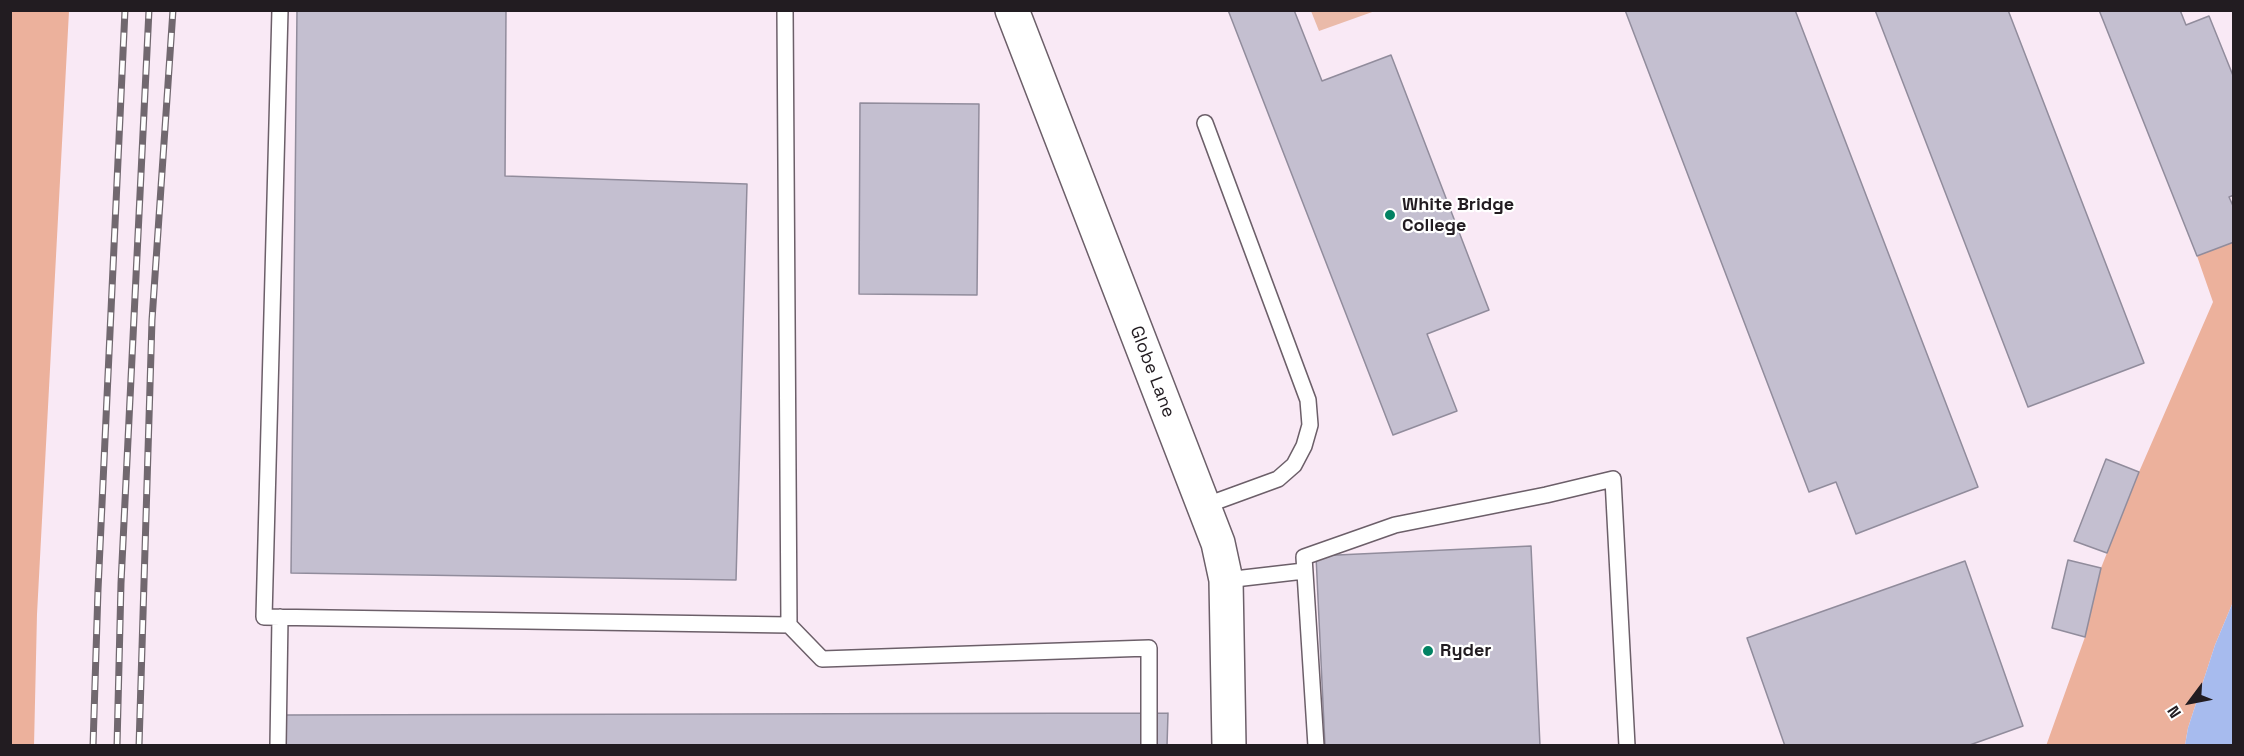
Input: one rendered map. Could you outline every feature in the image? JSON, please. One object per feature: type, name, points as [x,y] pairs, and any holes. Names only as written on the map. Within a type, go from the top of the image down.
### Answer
[{"type":"street","name":"Globe Lane","points":[[1012,10],[1218,543],[1226,580],[1229,746]]},
{"type":"lane","points":[[280,10],[264,616],[789,626],[822,659],[1149,648],[1149,746]]},
{"type":"lane","points":[[785,10],[789,626]]},
{"type":"lane","points":[[1204,506],[1278,479],[1294,465],[1304,446],[1310,425],[1308,400],[1205,123]]},
{"type":"lane","points":[[1316,746],[1304,557],[1395,525],[1546,495],[1613,479],[1626,746]]},
{"type":"lane","points":[[1226,580],[1304,571]]},
{"type":"lane","points":[[278,746],[280,617]]},
{"type":"shaded area","points":[[1311,10],[1375,11],[1319,31]]},
{"type":"shaded area","points":[[10,11],[69,11],[37,614],[34,746],[10,745]]},
{"type":"shaded area","points":[[2233,242],[2233,602],[2215,645],[2188,728],[2185,745],[2046,746],[2085,637],[2101,568],[2139,472],[2213,302],[2197,256]]},
{"type":"water","points":[[2233,602],[2233,745],[2185,745],[2188,728],[2215,645]]},
{"type":"building","points":[[297,10],[506,10],[505,176],[747,184],[736,580],[291,573]]},
{"type":"building","points":[[1228,10],[1294,10],[1322,81],[1391,55],[1489,310],[1427,334],[1457,411],[1393,435]]},
{"type":"building","points":[[1625,10],[1795,10],[1978,487],[1856,534],[1836,482],[1809,492]]},
{"type":"building","points":[[1875,10],[2008,10],[2144,363],[2028,407]]},
{"type":"building","points":[[2099,10],[2180,10],[2186,25],[2209,16],[2234,78],[2234,195],[2229,197],[2234,208],[2234,242],[2197,256]]},
{"type":"building","points":[[860,103],[979,104],[977,295],[859,294]]},
{"type":"building","points":[[2106,459],[2139,472],[2107,553],[2074,541]]},
{"type":"building","name":"Ryder","points":[[1531,546],[1540,746],[1325,746],[1316,556]]},
{"type":"building","points":[[2068,560],[2101,568],[2085,637],[2052,628]]},
{"type":"building","points":[[1965,561],[2023,726],[1967,746],[1785,746],[1747,638]]},
{"type":"building","points":[[1168,713],[1167,746],[285,746],[286,715]]},
{"type":"railway","points":[[93,746],[125,10]]},
{"type":"railway","points":[[117,746],[121,583],[149,10]]},
{"type":"railway","points":[[139,746],[152,320],[173,10]]},
{"type":"place","name":"White Bridge College","points":[[1390,215]]},
{"type":"place","name":"Ryder","points":[[1428,651]]}]
